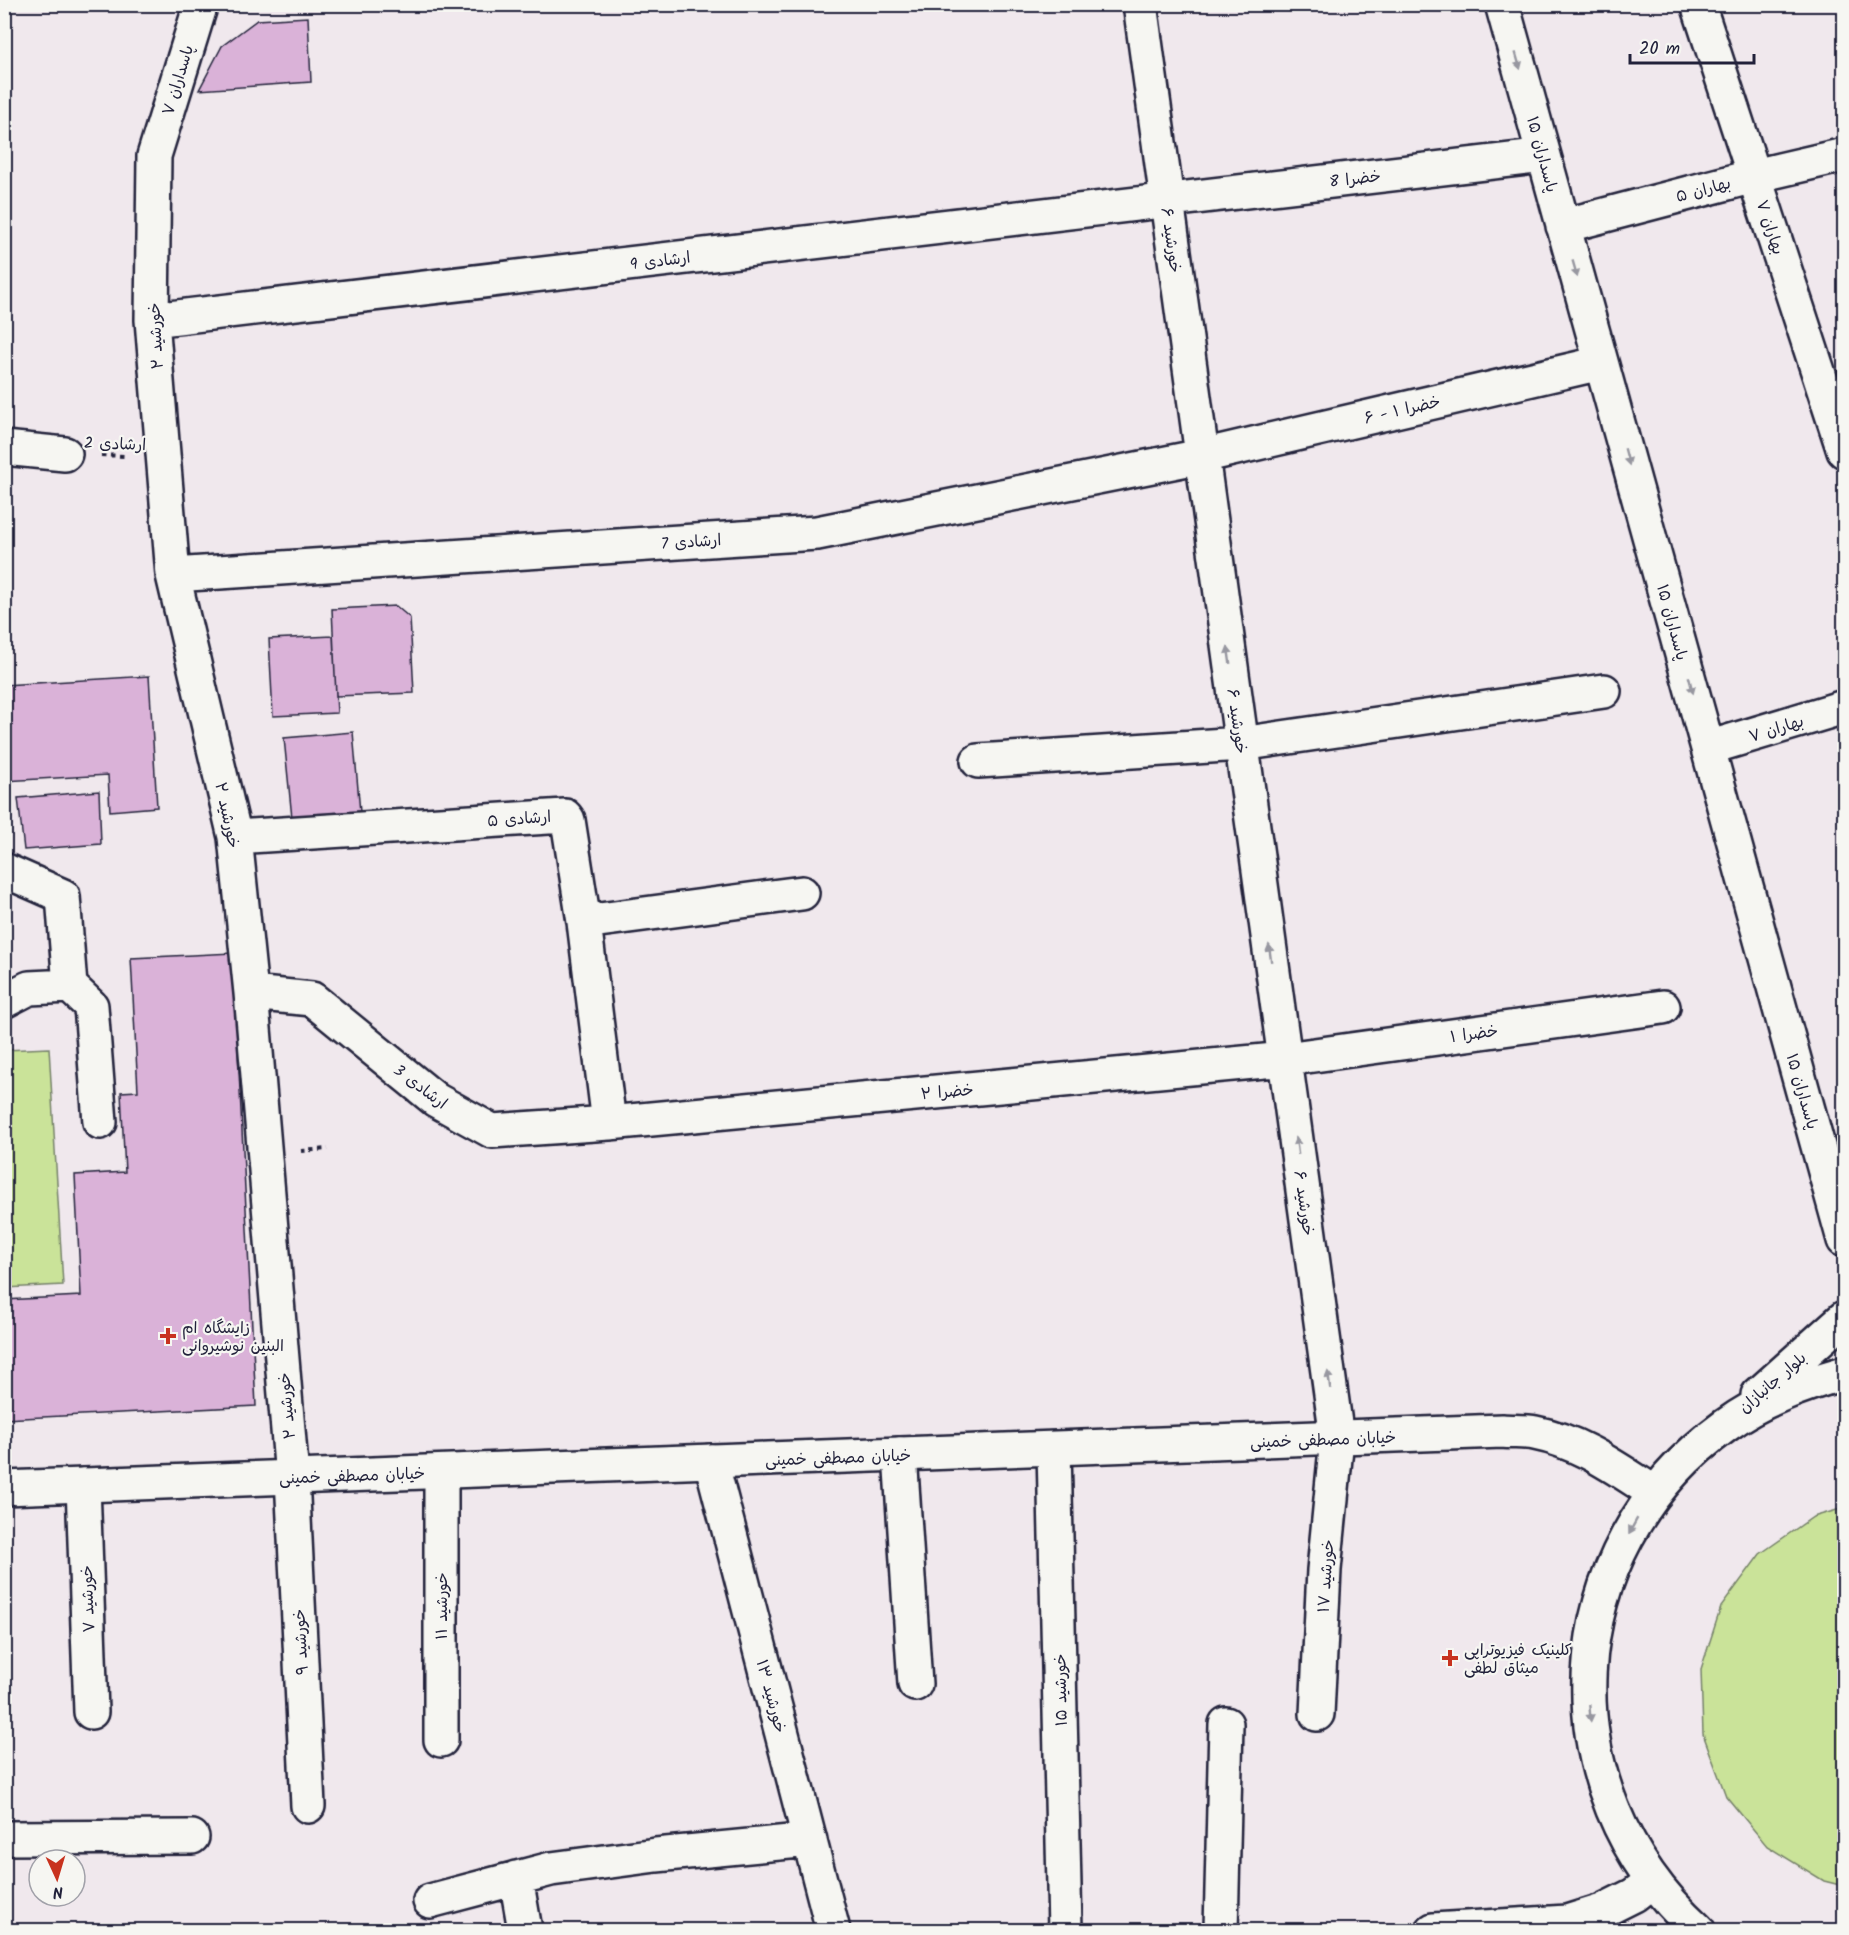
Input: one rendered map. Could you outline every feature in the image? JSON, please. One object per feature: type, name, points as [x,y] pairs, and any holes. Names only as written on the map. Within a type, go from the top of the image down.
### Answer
[{"type":"main road","name":"پاسداران ۷","points":[[154,156],[201,4]]},
{"type":"main road","name":"خورشید ۶","points":[[1140,4],[1337,1438]]},
{"type":"main road","name":"پاسداران ۱۵","points":[[1502,4],[1845,1240]]},
{"type":"main road","name":"بهاران ۷","points":[[1698,4],[1845,450]]},
{"type":"main road","name":"بهاران ۵","points":[[1563,226],[1754,176],[1845,155]]},
{"type":"main road","name":"خورشید ۲","points":[[154,156],[152,321],[173,575],[235,837],[251,993],[292,1477]]},
{"type":"main road","name":"خضرا 8","points":[[1167,200],[1544,156]]},
{"type":"main road","name":"ارشادی 9","points":[[152,321],[1167,200]]},
{"type":"main road","name":"خضرا ۱ - ۶","points":[[1202,456],[1601,363]]},
{"type":"main road","points":[[4,448],[65,454]]},
{"type":"main road","name":"ارشادی 7","points":[[173,575],[817,533],[1202,456]]},
{"type":"main road","points":[[978,761],[1241,744],[1604,691]]},
{"type":"main road","name":"بهاران ۷","points":[[1708,748],[1845,707]]},
{"type":"main road","name":"ارشادی ۵","points":[[235,837],[565,816],[568,820],[584,922],[609,1123]]},
{"type":"main road","points":[[4,870],[63,896],[70,986],[91,1006],[99,1122]]},
{"type":"main road","points":[[584,922],[802,892]]},
{"type":"main road","points":[[4,1002],[30,988],[70,986]]},
{"type":"main road","name":"ارشادی 3","points":[[251,993],[312,999],[436,1100],[492,1131],[609,1123]]},
{"type":"main road","name":"خضرا ۱","points":[[1285,1059],[1663,1007]]},
{"type":"main road","name":"خضرا ۲","points":[[609,1123],[1285,1059]]},
{"type":"main road","name":"بلوار جانبازان","points":[[1700,1446],[1845,1318]]},
{"type":"main road","points":[[1698,1930],[1680,1914],[1639,1863],[1610,1804],[1593,1741],[1589,1708],[1589,1676],[1596,1622],[1608,1580],[1636,1521],[1676,1468],[1726,1425],[1754,1408],[1804,1385],[1845,1373]]},
{"type":"main road","name":"خیابان مصطفی خمینی","points":[[4,1488],[1502,1431],[1533,1432],[1563,1440],[1592,1453],[1655,1494]]},
{"type":"main road","name":"خورشید ۱۷","points":[[1317,1714],[1324,1570],[1337,1438]]},
{"type":"main road","name":"خورشید ۱۵","points":[[1054,1449],[1065,1930]]},
{"type":"main road","points":[[900,1454],[915,1684]]},
{"type":"main road","name":"خورشید ۱۳","points":[[711,1461],[833,1930]]},
{"type":"main road","name":"خورشید ۱۱","points":[[441,1472],[441,1740]]},
{"type":"main road","name":"خورشید ۹","points":[[292,1477],[308,1806]]},
{"type":"main road","name":"خورشید ۷","points":[[83,1485],[91,1712]]},
{"type":"main road","points":[[1221,1930],[1226,1724]]},
{"type":"main road","points":[[4,1838],[192,1837]]},
{"type":"main road","points":[[430,1901],[551,1869],[656,1855],[810,1840]]},
{"type":"main road","points":[[516,1878],[525,1930]]},
{"type":"main road","points":[[1433,1930],[1566,1922],[1602,1911],[1634,1895],[1652,1881]]},
{"type":"path","name":"ارشادی 2","points":[[65,454],[164,457]]},
{"type":"green space","points":[[49,1048],[63,1285],[5,1288],[5,1050]]},
{"type":"green space","points":[[1844,1508],[1844,1886],[1824,1881],[1767,1846],[1726,1796],[1703,1734],[1701,1669],[1721,1607],[1760,1554],[1813,1517]]},
{"type":"building","points":[[308,17],[311,82],[199,90],[222,46],[257,20]]},
{"type":"building","points":[[396,606],[410,618],[414,693],[336,696],[332,609]]},
{"type":"building","points":[[333,636],[337,713],[273,716],[269,639]]},
{"type":"building","points":[[149,676],[157,807],[110,811],[108,775],[4,781],[4,685]]},
{"type":"building","points":[[353,732],[360,812],[292,818],[284,738]]},
{"type":"building","points":[[99,791],[101,844],[24,850],[18,798]]},
{"type":"building","points":[[233,953],[256,1406],[4,1419],[4,1300],[81,1296],[75,1175],[125,1172],[121,1092],[138,1091],[131,958]]},
{"type":"place","name":"زایشگاه ام البنین نوشیروانی","points":[[168,1336]]},
{"type":"place","name":"کلینیک فیزیوتراپی میثاق لطفی","points":[[1450,1658]]}]
